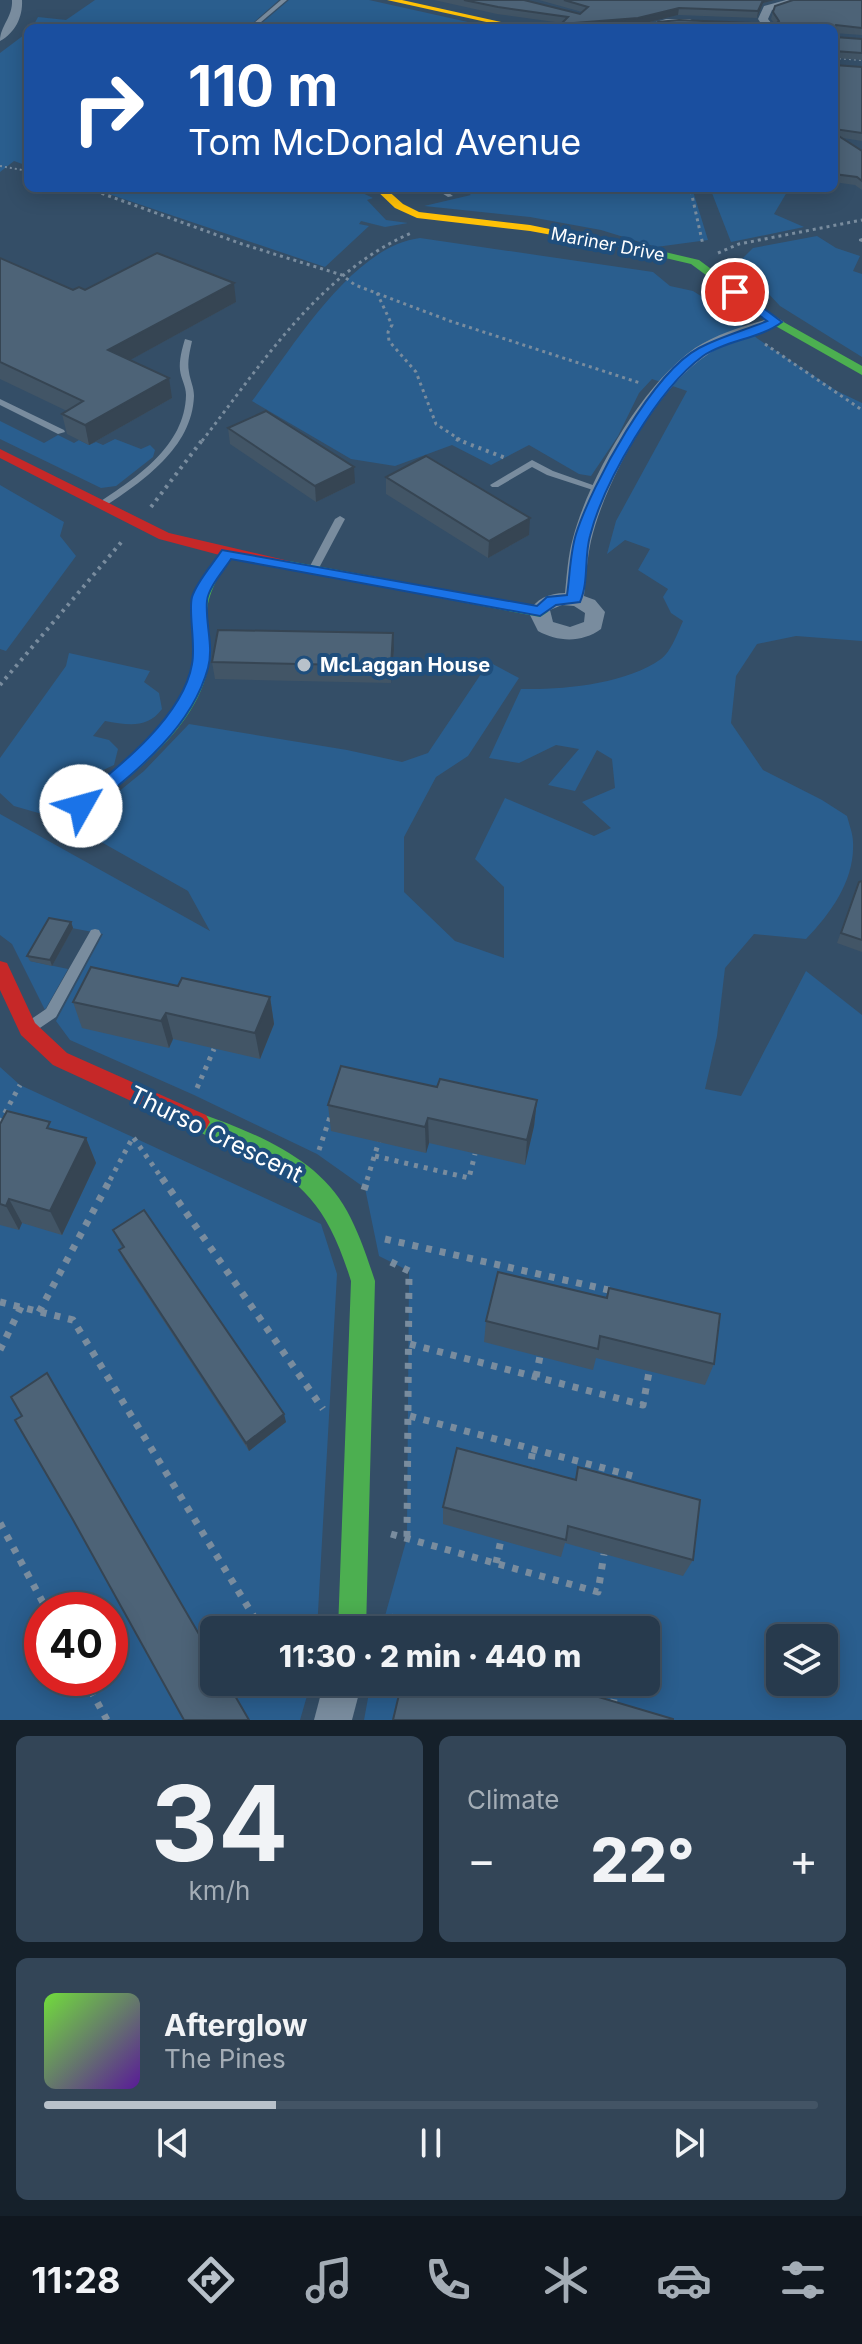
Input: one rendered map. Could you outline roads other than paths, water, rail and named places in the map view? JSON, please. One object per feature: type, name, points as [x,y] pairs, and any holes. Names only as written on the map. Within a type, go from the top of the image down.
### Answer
[{"type":"street","points":[[0,38],[11,27],[19,11],[17,0]]},
{"type":"street","points":[[394,0],[505,24]]},
{"type":"street","points":[[763,0],[777,4]]},
{"type":"street","points":[[767,24],[763,19],[764,13],[777,4],[798,0]]},
{"type":"street","points":[[652,16],[666,22]]},
{"type":"street","points":[[657,24],[708,24]]},
{"type":"street","name":"Mariner Drive","points":[[383,192],[399,206],[417,215],[577,236],[695,262],[776,322],[862,371]]},
{"type":"street","points":[[574,599],[582,538],[599,489],[650,405],[685,365],[702,351],[776,322]]},
{"type":"street","points":[[1,454],[164,536],[227,553],[540,612]]},
{"type":"street","points":[[81,806],[140,759],[180,710],[200,668],[202,639],[199,598],[227,553]]},
{"type":"street","points":[[574,599],[595,612],[594,624],[581,633],[552,630],[540,620],[540,612],[552,600],[574,599]]},
{"type":"street","name":"Thurso Crescent","points":[[0,969],[28,1029],[60,1059],[279,1158],[309,1178],[333,1200],[351,1231],[363,1281],[353,1616]]},
{"type":"street","points":[[333,1720],[339,1696]]},
{"type":"lane","points":[[256,24],[284,0]]},
{"type":"lane","points":[[444,192],[450,196]]},
{"type":"lane","points":[[101,505],[147,475],[161,460],[177,434],[190,399],[191,385],[184,368],[188,341]]},
{"type":"lane","points":[[0,402],[61,432]]},
{"type":"lane","points":[[495,485],[532,463],[550,473],[599,489]]},
{"type":"lane","points":[[314,568],[340,519]]},
{"type":"lane","points":[[28,1029],[51,1013],[95,934]]},
{"type":"place","name":"McLaggan House","points":[[304,665]]}]
